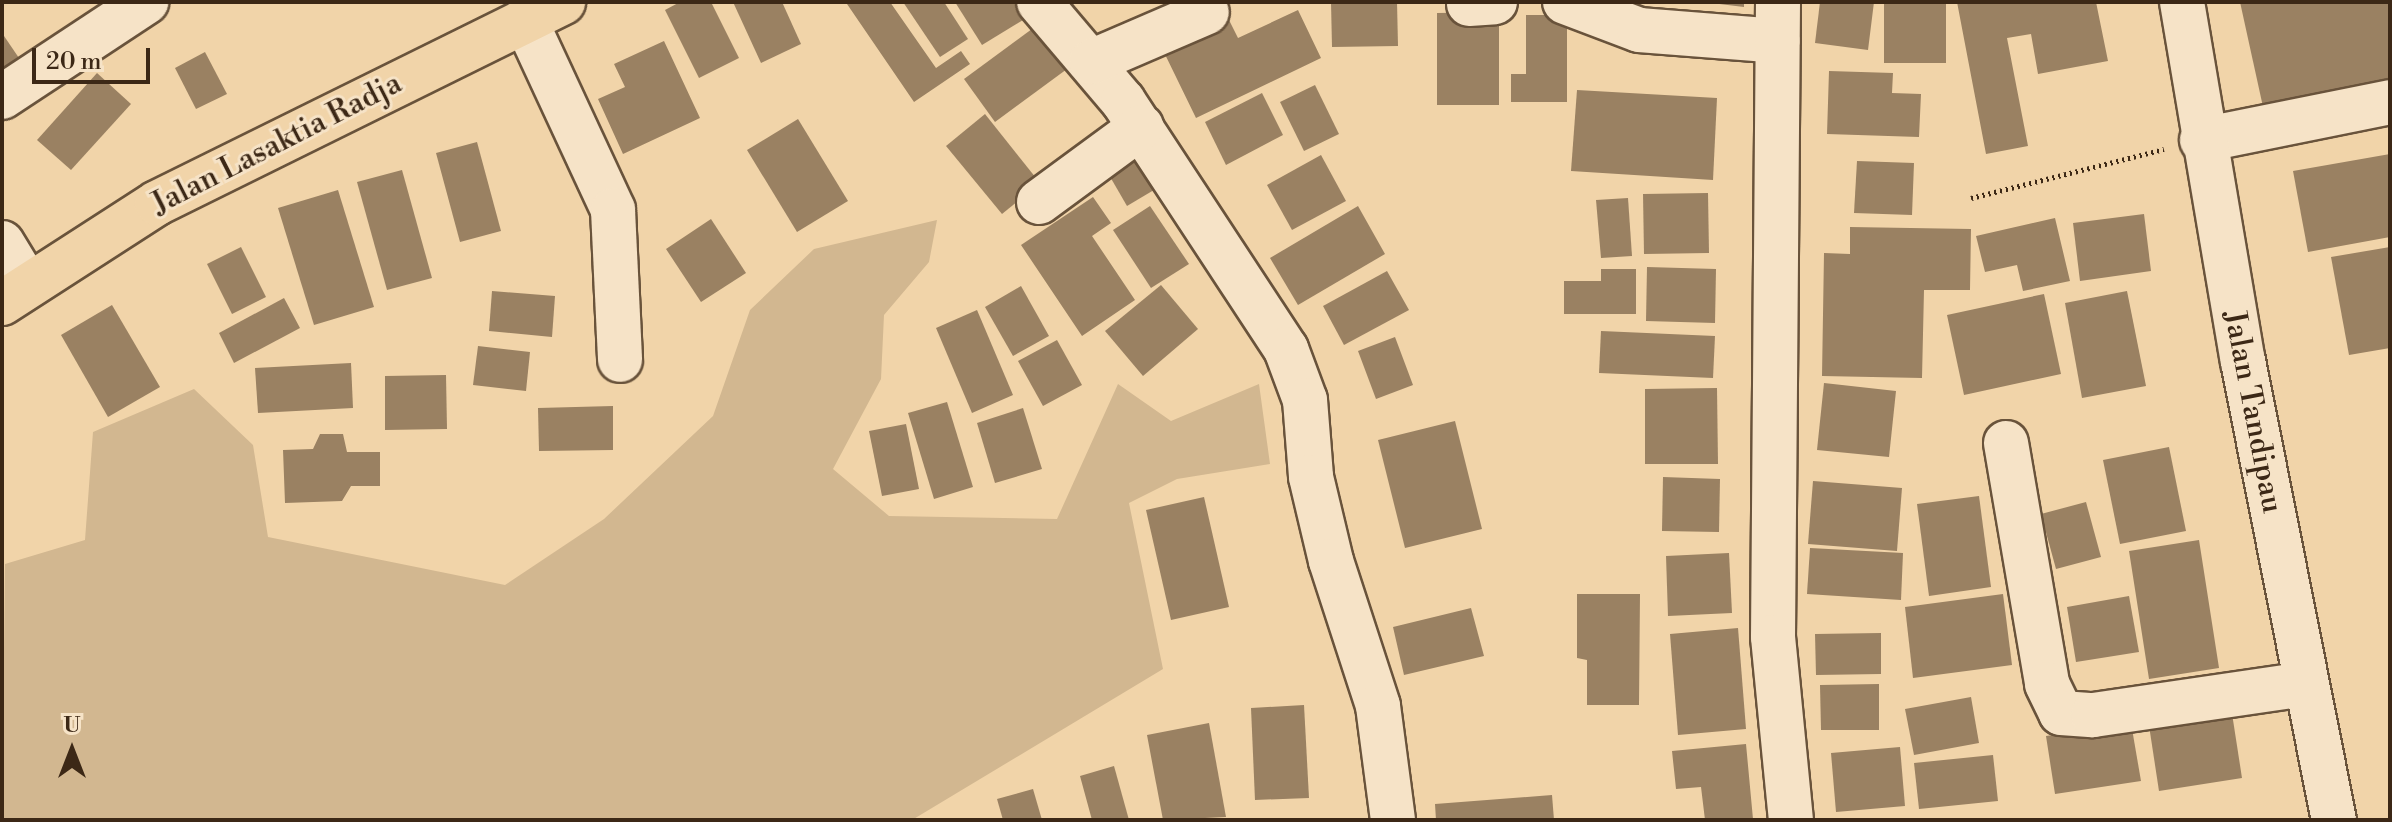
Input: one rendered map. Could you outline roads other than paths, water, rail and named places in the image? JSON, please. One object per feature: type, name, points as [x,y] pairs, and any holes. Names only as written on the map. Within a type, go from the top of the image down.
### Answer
[{"type":"highway","name":"Jalan Lasaktia Radja","points":[[15,294],[157,203],[544,11]]},
{"type":"street","points":[[2,97],[146,2]]},
{"type":"street","points":[[1039,2],[1141,127],[1295,372],[1331,561],[1378,706],[1393,820]]},
{"type":"street","points":[[1565,2],[1639,30],[1778,21],[1772,577],[1791,820]]},
{"type":"street","name":"Jalan Tandipau","points":[[2182,2],[2202,140],[2334,820]]},
{"type":"street","points":[[544,11],[613,210],[620,360]]},
{"type":"street","points":[[1091,62],[1207,12]]},
{"type":"street","points":[[2202,140],[2390,102]]},
{"type":"street","points":[[1039,202],[1141,127]]},
{"type":"street","points":[[2,243],[15,294]]},
{"type":"street","points":[[2006,443],[2047,684],[2061,713],[2093,715],[2306,684]]}]
